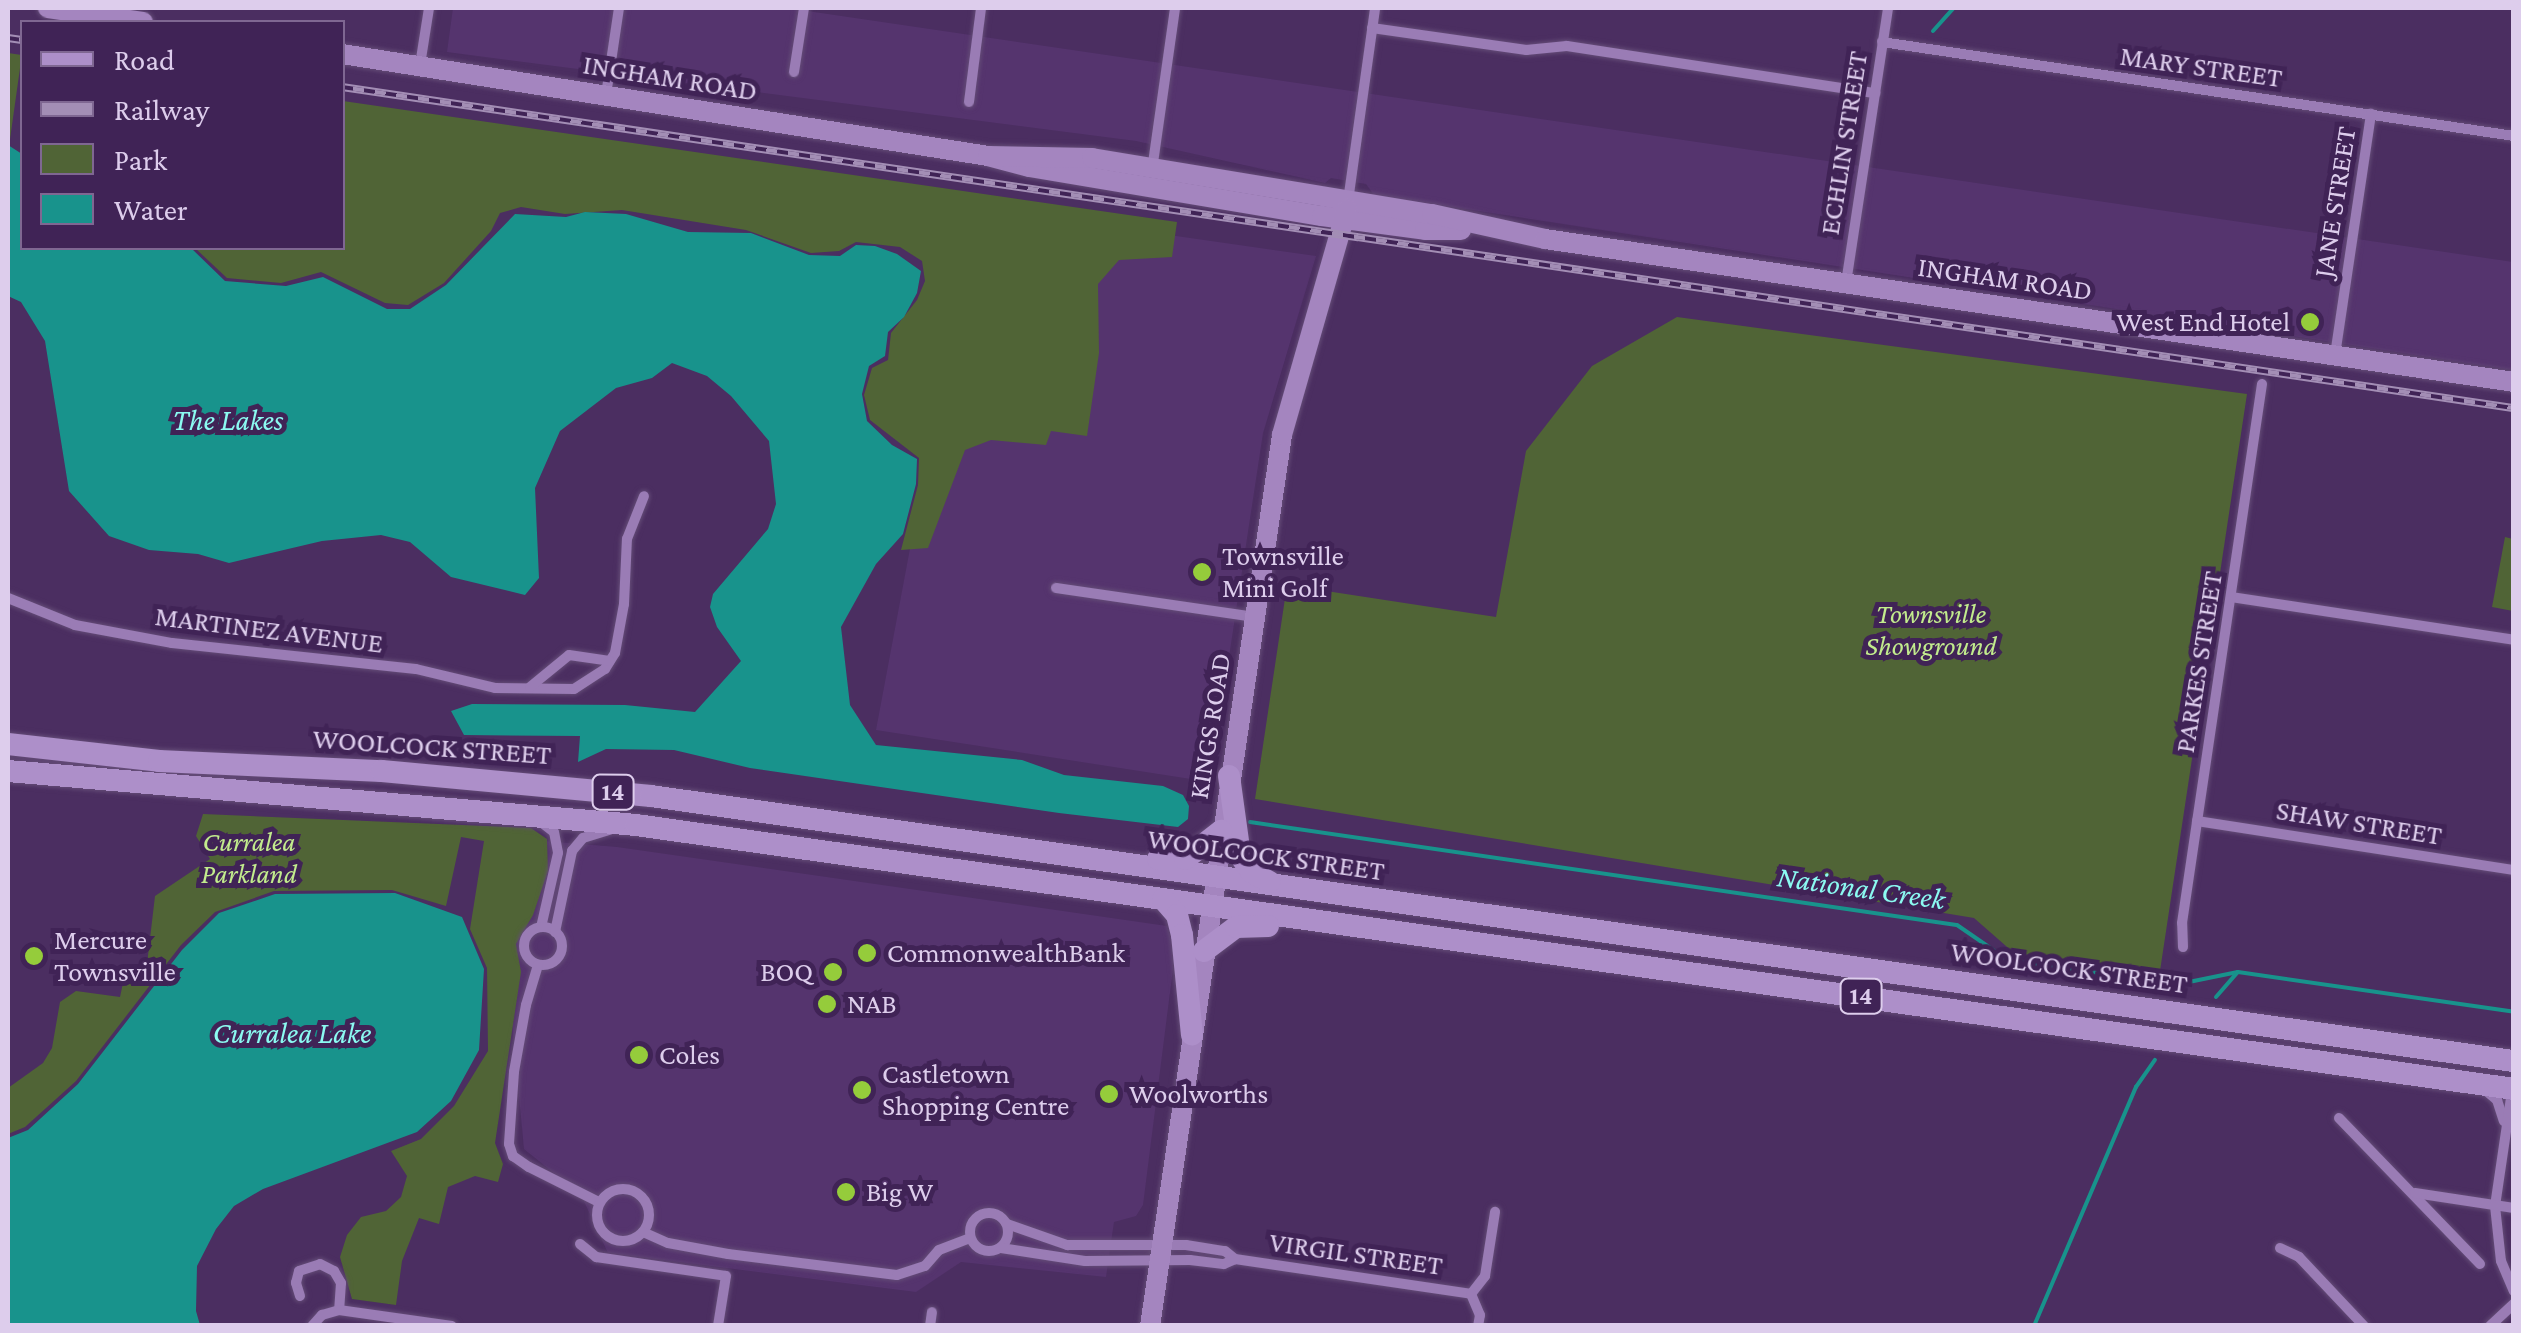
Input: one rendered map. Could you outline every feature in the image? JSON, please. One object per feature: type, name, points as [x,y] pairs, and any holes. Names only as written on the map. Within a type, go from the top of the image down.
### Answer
[{"type":"main road","points":[[48,8],[129,20]]},
{"type":"main road","name":"INGHAM ROAD","points":[[345,54],[988,156],[1068,156],[1151,177],[1346,210],[1426,230],[1489,230],[2514,382]]},
{"type":"main road","name":"KINGS ROAD","points":[[1150,1326],[1282,435],[1346,210]]},
{"type":"main road","name":"WOOLCOCK STREET","points":[[8,744],[159,761],[516,781],[722,806],[2514,1062]]},
{"type":"main road","name":"WOOLCOCK STREET","points":[[8,771],[636,825],[2513,1089]]},
{"type":"main road","points":[[1230,776],[1240,855],[1251,872],[1277,885]]},
{"type":"main road","points":[[1045,854],[1121,854],[1178,861],[1221,831]]},
{"type":"main road","points":[[1163,899],[1177,916],[1182,935],[1192,1035]]},
{"type":"main road","points":[[1204,950],[1228,930],[1258,924],[1459,953],[1540,954]]},
{"type":"main road","points":[[2478,1056],[2508,1073],[2513,1089]]},
{"type":"street","points":[[420,66],[429,8]]},
{"type":"street","points":[[606,96],[619,8]]},
{"type":"street","points":[[794,72],[804,8]]},
{"type":"street","points":[[969,102],[982,8]]},
{"type":"street","points":[[1151,177],[1175,8]]},
{"type":"street","points":[[1346,210],[1375,8]]},
{"type":"street","name":"ECHLIN STREET","points":[[1846,284],[1888,8]]},
{"type":"street","points":[[1372,28],[1526,50],[1567,46],[1875,94]]},
{"type":"street","name":"MARY STREET","points":[[1882,42],[2514,136]]},
{"type":"street","name":"JANE STREET","points":[[2335,356],[2371,114]]},
{"type":"street","name":"PARKES STREET","points":[[2182,947],[2262,384]]},
{"type":"street","points":[[530,688],[570,655],[610,661],[620,638],[627,539],[644,496]]},
{"type":"street","points":[[1056,588],[1255,618]]},
{"type":"street","points":[[2231,597],[2514,640]]},
{"type":"street","name":"MARTINEZ AVENUE","points":[[8,598],[75,625],[122,634],[416,669],[496,688],[579,688],[610,661]]},
{"type":"street","points":[[585,660],[590,676]]},
{"type":"street","points":[[557,666],[559,682],[568,688]]},
{"type":"street","points":[[529,813],[554,832],[558,852],[541,927]]},
{"type":"street","name":"SHAW STREET","points":[[2198,821],[2514,870]]},
{"type":"street","points":[[556,932],[541,927],[529,933],[524,945],[527,957],[538,964],[550,964],[559,957],[562,946],[556,932],[566,867],[576,845],[594,834],[636,825]]},
{"type":"street","points":[[538,964],[526,1005],[512,1091],[508,1128],[513,1156],[599,1202]]},
{"type":"street","points":[[2476,1084],[2497,1100],[2506,1132]]},
{"type":"street","points":[[2513,1089],[2495,1206],[2500,1260],[2514,1291]]},
{"type":"street","points":[[2339,1118],[2480,1264]]},
{"type":"street","points":[[619,1188],[639,1194],[649,1217],[643,1232],[630,1240],[609,1237],[597,1221],[599,1202],[619,1188]]},
{"type":"street","points":[[2414,1192],[2514,1208]]},
{"type":"street","points":[[970,1238],[971,1225],[979,1215],[992,1212],[1008,1224],[1067,1245],[1161,1254]]},
{"type":"street","points":[[1478,1326],[1480,1314],[1471,1294],[1485,1276],[1495,1212]]},
{"type":"street","points":[[1001,1248],[1008,1224]]},
{"type":"street","points":[[643,1232],[668,1243],[728,1254],[897,1275],[924,1266],[940,1250],[970,1238]]},
{"type":"street","points":[[970,1238],[983,1250],[1001,1248],[1064,1260],[1161,1254]]},
{"type":"street","points":[[580,1244],[596,1256],[726,1276],[718,1326]]},
{"type":"street","points":[[2280,1248],[2299,1257],[2364,1326]]},
{"type":"street","name":"VIRGIL STREET","points":[[1161,1254],[1224,1251],[1235,1259],[1471,1294]]},
{"type":"street","points":[[300,1296],[296,1282],[299,1271],[320,1264],[334,1271],[341,1282],[340,1310]]},
{"type":"street","points":[[2490,1326],[2514,1304]]},
{"type":"street","points":[[312,1326],[322,1314],[340,1310],[452,1326]]},
{"type":"street","points":[[930,1326],[932,1312]]},
{"type":"shaded area","points":[[453,8],[787,8],[2513,262],[2513,370],[1374,195],[1366,184],[1331,178],[1325,183],[1136,141],[447,52]]},
{"type":"shaded area","points":[[974,207],[1316,256],[1263,433],[1210,782],[876,730]]},
{"type":"shaded area","points":[[520,839],[617,847],[1167,926],[1175,953],[1143,1205],[1136,1216],[1114,1222],[1106,1277],[961,1262],[916,1292],[608,1253],[581,1195],[524,1149],[504,937]]},
{"type":"green space","points":[[8,53],[20,55],[8,141]]},
{"type":"green space","points":[[345,101],[1177,222],[1172,257],[1119,260],[1098,284],[1099,353],[1087,436],[1051,431],[1046,445],[991,440],[965,450],[928,548],[901,550],[918,485],[919,458],[870,420],[864,395],[872,368],[888,360],[891,333],[917,300],[925,281],[922,261],[900,247],[856,242],[839,251],[811,253],[746,230],[622,210],[565,214],[521,207],[500,213],[491,231],[444,283],[408,305],[385,303],[321,272],[281,283],[227,278],[197,250],[345,250]]},
{"type":"green space","name":"Townsville Showground","points":[[1677,317],[2247,394],[2160,971],[2014,953],[1974,918],[1255,799],[1287,585],[1496,617],[1526,451],[1592,366]]},
{"type":"green space","points":[[2505,537],[2513,539],[2513,611],[2492,607]]},
{"type":"green space","name":"Curralea Parkland","points":[[203,814],[531,828],[547,839],[548,871],[533,915],[516,944],[521,972],[495,1143],[503,1164],[498,1182],[475,1176],[448,1187],[439,1224],[419,1218],[402,1261],[396,1305],[352,1299],[340,1257],[347,1235],[361,1217],[386,1211],[401,1197],[407,1176],[391,1151],[421,1139],[454,1106],[488,1051],[487,968],[470,929],[484,841],[461,837],[446,906],[392,890],[274,891],[215,912],[181,945],[76,1081],[25,1127],[8,1134],[8,1088],[43,1063],[52,1048],[60,1002],[76,991],[120,997],[127,964],[147,964],[155,896],[210,859],[196,836]]},
{"type":"water","name":"The Lakes","points":[[8,145],[20,153],[20,250],[193,250],[225,281],[286,286],[323,277],[387,309],[410,309],[446,285],[515,214],[626,214],[688,232],[751,233],[809,255],[840,256],[856,245],[875,246],[897,254],[921,271],[917,293],[904,317],[888,332],[885,356],[869,366],[862,394],[867,421],[892,445],[917,459],[916,484],[903,534],[876,564],[841,627],[850,705],[876,745],[1022,760],[1064,775],[1163,786],[1183,795],[1189,806],[1188,819],[1178,827],[1059,813],[750,768],[674,750],[606,749],[578,762],[580,736],[464,735],[451,711],[472,704],[625,705],[695,712],[741,661],[717,627],[710,607],[713,594],[768,529],[776,504],[769,441],[731,396],[707,376],[672,363],[652,378],[616,388],[560,431],[535,488],[539,578],[525,595],[451,577],[410,542],[381,535],[322,541],[229,563],[198,554],[149,550],[109,536],[69,491],[45,341],[21,302],[8,296]]},
{"type":"water","name":"Curralea Lake","points":[[395,893],[462,917],[484,969],[479,1050],[451,1101],[417,1132],[263,1189],[234,1206],[216,1229],[197,1266],[196,1311],[200,1325],[8,1325],[8,1138],[28,1130],[78,1084],[182,950],[219,913],[275,894]]},
{"type":"waterway","points":[[1933,31],[1954,8]]},
{"type":"waterway","name":"National Creek","points":[[1250,822],[1957,925],[2005,958],[2020,962],[2179,984],[2238,972],[2514,1012]]},
{"type":"waterway","points":[[2216,997],[2238,972]]},
{"type":"waterway","points":[[2034,1326],[2136,1087],[2155,1060]]},
{"type":"railway","points":[[8,38],[20,40]]},
{"type":"railway","points":[[345,87],[2514,408]]},
{"type":"place","name":"West End Hotel","points":[[2310,322]]},
{"type":"place","name":"Townsville Mini Golf","points":[[1202,572]]},
{"type":"place","name":"CommonwealthBank","points":[[867,953]]},
{"type":"place","name":"Mercure Townsville","points":[[34,956]]},
{"type":"place","name":"BOQ","points":[[833,972]]},
{"type":"place","name":"NAB","points":[[827,1004]]},
{"type":"place","name":"Coles","points":[[639,1055]]},
{"type":"place","name":"Castletown Shopping Centre","points":[[862,1090]]},
{"type":"place","name":"Woolworths","points":[[1109,1094]]},
{"type":"place","name":"Big W","points":[[846,1192]]}]
